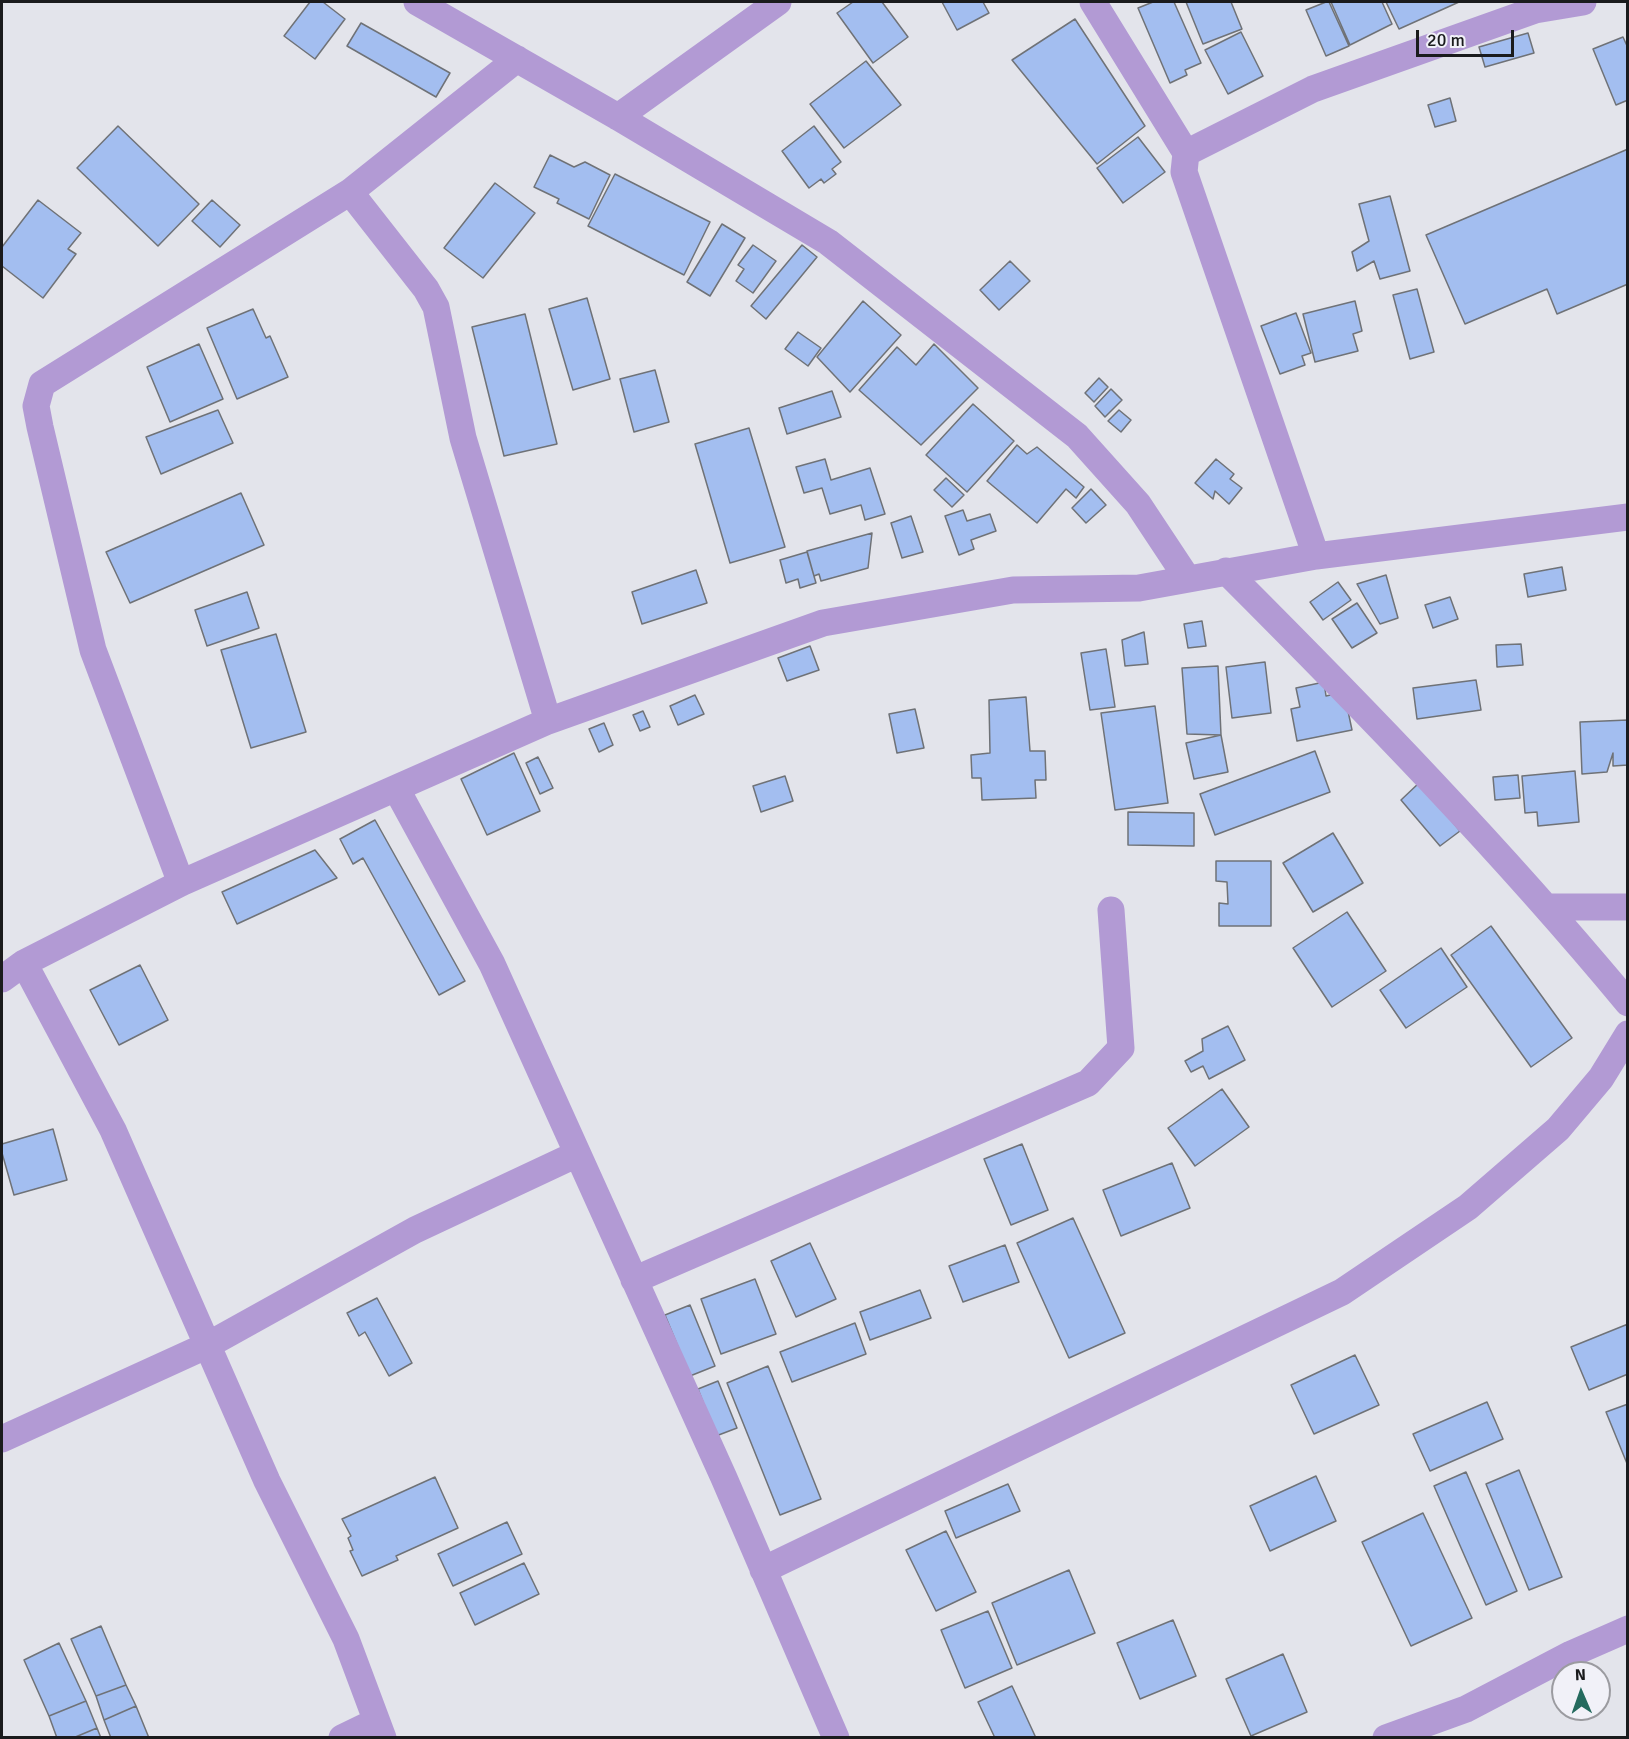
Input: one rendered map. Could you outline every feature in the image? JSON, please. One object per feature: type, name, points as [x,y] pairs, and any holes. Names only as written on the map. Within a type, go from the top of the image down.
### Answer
[{"type":"street","points":[[417,2],[618,117],[828,242],[1077,436],[1138,504],[1187,578]]},
{"type":"street","points":[[618,117],[778,2]]},
{"type":"street","points":[[1093,2],[1186,153],[1184,172],[1316,556]]},
{"type":"street","points":[[1186,153],[1313,89],[1535,10],[1583,2]]},
{"type":"street","points":[[181,883],[93,651],[36,406],[42,384],[350,192],[517,59]]},
{"type":"street","points":[[350,192],[426,288],[436,307],[463,438],[548,721]]},
{"type":"street","points":[[2,978],[24,963],[181,883],[397,790],[548,721],[823,623],[1013,590],[1138,588],[1316,556],[1628,517]]},
{"type":"street","points":[[1226,571],[1378,723],[1548,907],[1628,1003]]},
{"type":"street","points":[[397,790],[492,964],[836,1737]]},
{"type":"street","points":[[1548,907],[1628,907]]},
{"type":"street","points":[[634,1280],[1088,1083],[1121,1048],[1110,910]]},
{"type":"street","points":[[24,963],[113,1130],[267,1481],[346,1639],[379,1730],[342,1737]]},
{"type":"street","points":[[763,1570],[1342,1292],[1468,1207],[1558,1129],[1601,1078],[1628,1034]]},
{"type":"street","points":[[2,1439],[208,1346],[415,1230],[577,1154]]},
{"type":"street","points":[[1386,1737],[1466,1709],[1571,1654],[1628,1629]]},
{"type":"building","points":[[310,2],[323,2],[345,19],[315,59],[284,36]]},
{"type":"building","points":[[853,2],[882,2],[908,37],[873,63],[837,13]]},
{"type":"building","points":[[942,2],[983,2],[989,13],[957,30]]},
{"type":"building","points":[[1153,2],[1174,2],[1201,63],[1185,70],[1187,75],[1170,83],[1138,8]]},
{"type":"building","points":[[1186,2],[1231,2],[1242,29],[1203,44]]},
{"type":"building","points":[[1329,2],[1349,46],[1326,56],[1306,10]]},
{"type":"building","points":[[1331,2],[1382,2],[1392,24],[1350,45]]},
{"type":"building","points":[[1386,2],[1459,2],[1399,29]]},
{"type":"building","points":[[1075,19],[1145,126],[1097,164],[1012,60]]},
{"type":"building","points":[[361,23],[450,73],[436,97],[347,46]]},
{"type":"building","points":[[1241,32],[1263,76],[1228,94],[1205,50]]},
{"type":"building","points":[[1528,33],[1534,53],[1485,67],[1479,47]]},
{"type":"building","points":[[1623,37],[1628,48],[1628,100],[1616,105],[1593,49]]},
{"type":"building","points":[[866,61],[901,105],[844,148],[810,104]]},
{"type":"building","points":[[1450,98],[1456,121],[1435,127],[1428,105]]},
{"type":"building","points":[[118,126],[199,204],[158,246],[77,168]]},
{"type":"building","points":[[814,126],[841,162],[832,169],[836,174],[824,183],[821,179],[809,188],[782,151]]},
{"type":"building","points":[[1138,137],[1165,172],[1123,203],[1097,168]]},
{"type":"building","points":[[1628,149],[1628,284],[1557,314],[1547,289],[1465,324],[1426,235]]},
{"type":"building","points":[[550,155],[574,167],[585,162],[610,175],[589,219],[557,203],[559,199],[534,187]]},
{"type":"building","points":[[615,174],[710,222],[684,275],[588,226]]},
{"type":"building","points":[[495,183],[535,213],[483,278],[444,248]]},
{"type":"building","points":[[1390,196],[1410,271],[1380,279],[1374,261],[1357,271],[1352,252],[1369,241],[1359,204]]},
{"type":"building","points":[[38,200],[81,233],[68,249],[76,254],[43,298],[2,266],[2,247]]},
{"type":"building","points":[[212,200],[240,225],[220,247],[192,221]]},
{"type":"building","points":[[722,224],[745,238],[710,296],[687,282]]},
{"type":"building","points":[[753,245],[776,261],[753,293],[736,281],[744,269],[738,265]]},
{"type":"building","points":[[802,245],[817,257],[766,319],[751,306]]},
{"type":"building","points":[[1010,261],[1030,281],[999,310],[980,290]]},
{"type":"building","points":[[1417,289],[1434,352],[1410,359],[1393,295]]},
{"type":"building","points":[[587,298],[610,379],[573,390],[549,309]]},
{"type":"building","points":[[863,301],[901,335],[850,392],[817,357]]},
{"type":"building","points":[[1355,301],[1362,331],[1353,334],[1358,351],[1315,362],[1303,314]]},
{"type":"building","points":[[253,309],[266,338],[270,336],[288,377],[237,399],[207,328]]},
{"type":"building","points":[[1296,313],[1311,353],[1302,356],[1305,365],[1280,374],[1261,326]]},
{"type":"building","points":[[525,314],[557,444],[504,456],[472,327]]},
{"type":"building","points":[[798,332],[821,348],[808,366],[785,349]]},
{"type":"building","points":[[199,344],[223,399],[170,422],[147,367]]},
{"type":"building","points":[[934,344],[978,388],[921,445],[859,390],[897,347],[916,365]]},
{"type":"building","points":[[655,370],[669,422],[634,432],[620,379]]},
{"type":"building","points":[[1099,378],[1108,387],[1094,402],[1085,393]]},
{"type":"building","points":[[1111,389],[1122,400],[1105,417],[1095,406]]},
{"type":"building","points":[[832,391],[841,417],[787,434],[779,408]]},
{"type":"building","points":[[973,404],[1014,441],[967,492],[926,455]]},
{"type":"building","points":[[218,410],[233,443],[161,474],[146,437]]},
{"type":"building","points":[[1119,410],[1131,420],[1121,432],[1108,421]]},
{"type":"building","points":[[749,428],[785,547],[730,563],[695,444]]},
{"type":"building","points":[[1017,445],[1027,454],[1037,447],[1084,487],[1076,498],[1066,489],[1037,523],[987,481]]},
{"type":"building","points":[[825,459],[831,480],[870,468],[885,514],[865,520],[861,505],[830,514],[822,488],[804,493],[796,467]]},
{"type":"building","points":[[1216,459],[1234,474],[1230,479],[1242,488],[1229,504],[1215,491],[1213,499],[1195,483]]},
{"type":"building","points":[[946,478],[964,495],[952,507],[934,490]]},
{"type":"building","points":[[1091,489],[1106,505],[1086,523],[1072,508]]},
{"type":"building","points":[[241,493],[264,545],[130,603],[106,552]]},
{"type":"building","points":[[963,510],[967,521],[990,514],[996,531],[971,540],[974,549],[959,555],[945,516]]},
{"type":"building","points":[[911,516],[923,552],[902,558],[891,523]]},
{"type":"building","points":[[872,533],[868,568],[821,581],[819,574],[814,576],[807,551]]},
{"type":"building","points":[[807,552],[816,583],[800,588],[798,579],[786,583],[780,560]]},
{"type":"building","points":[[1562,567],[1566,590],[1528,597],[1524,574]]},
{"type":"building","points":[[696,570],[707,603],[642,624],[632,592]]},
{"type":"building","points":[[1386,575],[1398,618],[1380,624],[1357,584]]},
{"type":"building","points":[[1338,582],[1351,600],[1323,620],[1310,602]]},
{"type":"building","points":[[247,592],[259,628],[207,646],[195,610]]},
{"type":"building","points":[[1450,597],[1458,619],[1433,628],[1425,605]]},
{"type":"building","points":[[1357,603],[1377,633],[1352,648],[1332,619]]},
{"type":"building","points":[[1202,621],[1206,646],[1188,648],[1184,624]]},
{"type":"building","points":[[1144,632],[1148,664],[1125,666],[1122,640]]},
{"type":"building","points":[[276,634],[306,732],[251,748],[221,650]]},
{"type":"building","points":[[1521,644],[1523,665],[1497,667],[1496,645]]},
{"type":"building","points":[[810,646],[819,670],[787,681],[778,658]]},
{"type":"building","points":[[1106,649],[1115,707],[1090,710],[1081,653]]},
{"type":"building","points":[[1265,662],[1271,713],[1232,718],[1226,667]]},
{"type":"building","points":[[1218,666],[1221,735],[1187,734],[1182,668]]},
{"type":"building","points":[[1476,680],[1481,710],[1417,719],[1413,688]]},
{"type":"building","points":[[1324,682],[1326,696],[1344,692],[1352,730],[1297,741],[1291,709],[1300,707],[1296,688]]},
{"type":"building","points":[[695,695],[704,714],[678,725],[670,706]]},
{"type":"building","points":[[1026,697],[1030,751],[1045,751],[1046,780],[1035,780],[1036,798],[982,800],[981,778],[972,778],[971,755],[990,753],[989,700]]},
{"type":"building","points":[[1155,706],[1168,803],[1115,810],[1101,713]]},
{"type":"building","points":[[915,709],[924,748],[897,753],[889,714]]},
{"type":"building","points":[[643,711],[650,727],[640,731],[633,715]]},
{"type":"building","points":[[1628,720],[1628,765],[1613,766],[1613,753],[1607,772],[1582,774],[1580,722]]},
{"type":"building","points":[[604,723],[613,745],[599,752],[589,729]]},
{"type":"building","points":[[1221,735],[1228,772],[1194,779],[1186,743]]},
{"type":"building","points":[[1315,751],[1330,792],[1215,835],[1200,794]]},
{"type":"building","points":[[514,753],[540,811],[487,835],[461,779]]},
{"type":"building","points":[[538,757],[553,788],[540,794],[526,763]]},
{"type":"building","points":[[1575,771],[1579,822],[1538,826],[1537,812],[1525,813],[1522,776]]},
{"type":"building","points":[[1518,775],[1520,798],[1495,800],[1493,777]]},
{"type":"building","points":[[785,776],[793,801],[761,812],[753,786]]},
{"type":"building","points":[[1420,782],[1460,831],[1440,846],[1401,800]]},
{"type":"building","points":[[1128,812],[1194,813],[1194,846],[1128,845]]},
{"type":"building","points":[[375,820],[465,981],[439,995],[363,858],[353,864],[340,839]]},
{"type":"building","points":[[1333,833],[1363,883],[1313,912],[1283,863]]},
{"type":"building","points":[[315,850],[337,878],[237,924],[222,892]]},
{"type":"building","points":[[1216,861],[1271,861],[1271,926],[1219,926],[1219,903],[1228,904],[1227,882],[1216,881]]},
{"type":"building","points":[[1347,912],[1386,971],[1332,1007],[1293,948]]},
{"type":"building","points":[[1491,926],[1572,1038],[1531,1067],[1451,955]]},
{"type":"building","points":[[1441,948],[1467,987],[1406,1028],[1380,990]]},
{"type":"building","points":[[140,965],[168,1020],[119,1045],[90,990]]},
{"type":"building","points":[[1228,1026],[1245,1060],[1209,1079],[1203,1066],[1191,1072],[1185,1061],[1203,1051],[1202,1039]]},
{"type":"building","points":[[1222,1089],[1249,1127],[1195,1166],[1168,1128]]},
{"type":"building","points":[[53,1129],[67,1180],[14,1195],[2,1153],[2,1144]]},
{"type":"building","points":[[1022,1144],[1048,1210],[1011,1225],[984,1159]]},
{"type":"building","points":[[1172,1163],[1190,1208],[1121,1236],[1103,1190]]},
{"type":"building","points":[[1073,1218],[1125,1333],[1069,1358],[1017,1243]]},
{"type":"building","points":[[810,1243],[836,1299],[796,1317],[771,1261]]},
{"type":"building","points":[[1005,1245],[1019,1282],[963,1302],[949,1266]]},
{"type":"building","points":[[755,1279],[776,1334],[721,1354],[701,1299]]},
{"type":"building","points":[[920,1290],[931,1318],[870,1340],[860,1312]]},
{"type":"building","points":[[377,1298],[412,1363],[389,1376],[365,1332],[359,1336],[347,1313]]},
{"type":"building","points":[[690,1305],[715,1366],[690,1376],[665,1315]]},
{"type":"building","points":[[855,1323],[866,1354],[792,1382],[780,1352]]},
{"type":"building","points":[[1628,1324],[1628,1374],[1589,1390],[1571,1347]]},
{"type":"building","points":[[1355,1355],[1379,1405],[1314,1434],[1291,1385]]},
{"type":"building","points":[[768,1366],[821,1499],[780,1515],[727,1383]]},
{"type":"building","points":[[718,1381],[737,1428],[716,1436],[698,1389]]},
{"type":"building","points":[[1487,1402],[1503,1439],[1430,1471],[1413,1434]]},
{"type":"building","points":[[1628,1404],[1628,1466],[1606,1412]]},
{"type":"building","points":[[1519,1470],[1562,1577],[1529,1590],[1486,1484]]},
{"type":"building","points":[[1466,1472],[1517,1591],[1486,1605],[1434,1486]]},
{"type":"building","points":[[1316,1476],[1336,1521],[1270,1551],[1250,1506]]},
{"type":"building","points":[[435,1477],[458,1528],[396,1556],[398,1560],[362,1576],[350,1551],[353,1550],[348,1538],[351,1536],[342,1519]]},
{"type":"building","points":[[1008,1484],[1020,1511],[956,1538],[945,1511]]},
{"type":"building","points":[[1423,1513],[1472,1618],[1411,1646],[1362,1542]]},
{"type":"building","points":[[507,1522],[522,1554],[453,1586],[438,1554]]},
{"type":"building","points":[[946,1531],[976,1592],[936,1611],[906,1550]]},
{"type":"building","points":[[524,1563],[539,1594],[475,1625],[460,1593]]},
{"type":"building","points":[[1069,1570],[1095,1633],[1017,1665],[992,1603]]},
{"type":"building","points":[[988,1611],[1012,1668],[965,1688],[941,1630]]},
{"type":"building","points":[[1173,1620],[1196,1676],[1140,1699],[1117,1643]]},
{"type":"building","points":[[101,1626],[126,1685],[96,1696],[71,1639]]},
{"type":"building","points":[[59,1643],[86,1701],[49,1716],[24,1660]]},
{"type":"building","points":[[1283,1654],[1307,1712],[1251,1736],[1226,1679]]},
{"type":"building","points":[[126,1685],[136,1706],[104,1720],[96,1696]]},
{"type":"building","points":[[1012,1686],[1036,1738],[995,1738],[978,1702]]},
{"type":"building","points":[[86,1701],[97,1728],[73,1738],[57,1738],[49,1716]]},
{"type":"building","points":[[136,1706],[149,1738],[111,1738],[104,1720]]},
{"type":"building","points":[[97,1728],[101,1738],[73,1738]]}]
